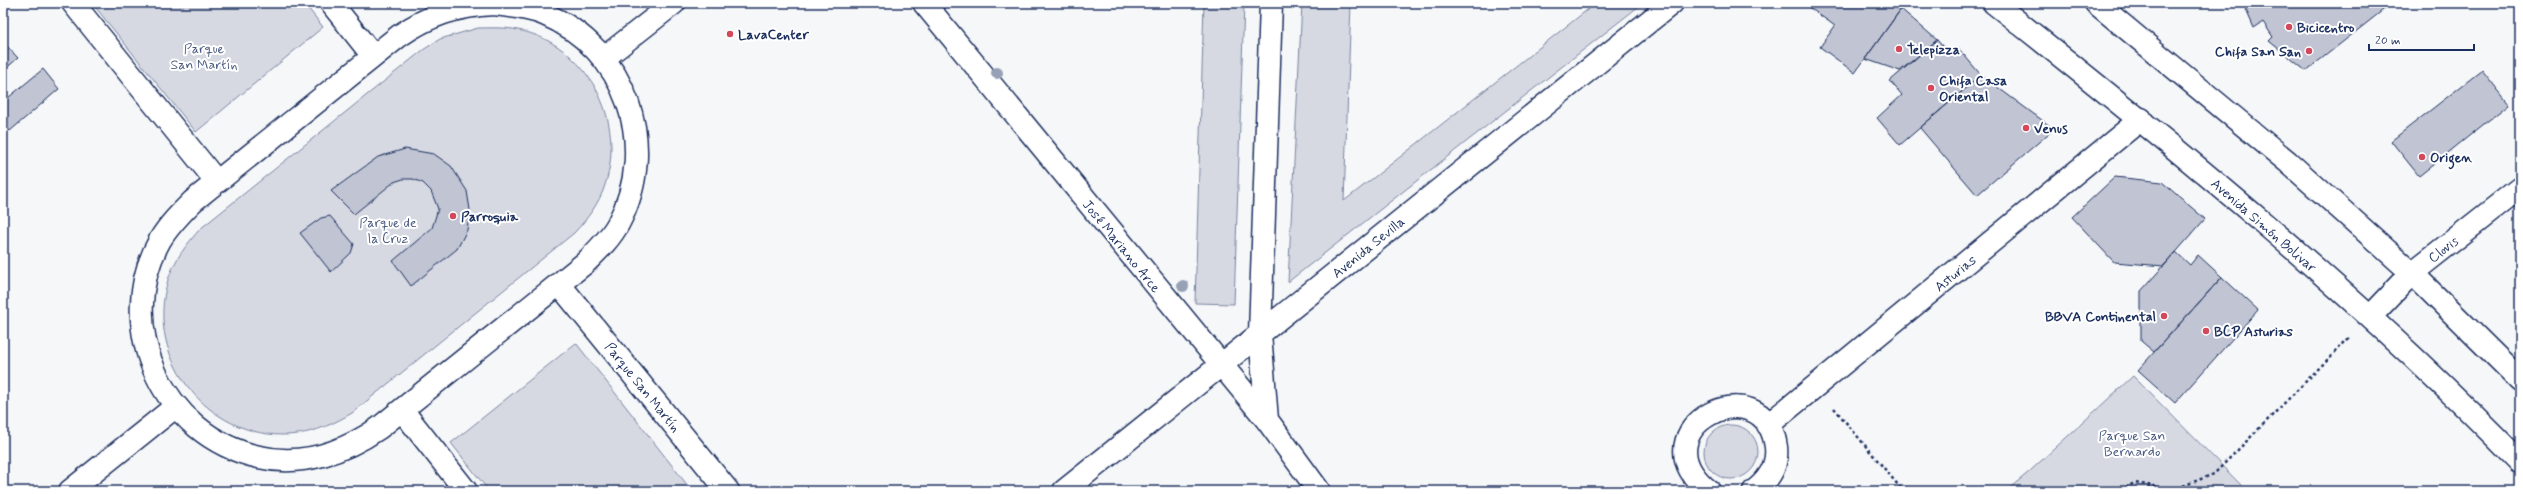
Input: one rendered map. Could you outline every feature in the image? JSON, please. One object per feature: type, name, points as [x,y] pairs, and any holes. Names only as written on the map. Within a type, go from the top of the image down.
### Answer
[{"type":"street","points":[[73,3],[217,182]]},
{"type":"street","points":[[331,3],[373,56]]},
{"type":"street","points":[[604,58],[674,3]]},
{"type":"street","name":"José Mariano Arce","points":[[924,3],[1220,365],[1267,420],[1319,491]]},
{"type":"street","points":[[1267,420],[1260,334],[1271,3]]},
{"type":"street","name":"Avenida Sevilla","points":[[1064,491],[1672,3]]},
{"type":"street","name":"Avenida Simón Bolivar","points":[[1994,3],[2141,119],[2371,316],[2520,462]]},
{"type":"street","points":[[2096,3],[2288,162],[2412,273],[2520,380]]},
{"type":"street","points":[[493,4],[518,7],[542,13],[565,24],[586,39],[604,58],[619,79],[629,102],[637,149],[635,177],[628,202],[614,230],[603,246],[559,284],[402,410],[358,442],[335,452],[310,458],[286,460],[260,458],[236,450],[213,439],[197,428],[175,407],[160,385],[150,362],[143,337],[141,312],[143,286],[150,262],[160,239],[180,214],[217,182],[373,56],[420,22],[443,12],[468,5],[493,4]]},
{"type":"street","name":"Asturias","points":[[1768,425],[2141,119]]},
{"type":"street","name":"Clovis","points":[[2371,316],[2412,273],[2520,188]]},
{"type":"street","name":"Parque San Martín","points":[[559,284],[728,491]]},
{"type":"street","points":[[1709,491],[1697,481],[1689,469],[1686,454],[1687,440],[1698,421],[1716,409],[1730,406],[1744,408],[1757,415],[1768,425],[1775,439],[1777,454],[1774,469],[1765,482],[1754,491]]},
{"type":"street","points":[[70,491],[175,407]]},
{"type":"street","points":[[402,410],[466,491]]},
{"type":"path","points":[[2120,491],[2134,483],[2175,489],[2214,474],[2371,316]]},
{"type":"path","points":[[1816,386],[1903,491]]},
{"type":"green space","name":"Parque San Martín","points":[[92,3],[304,3],[323,27],[196,132]]},
{"type":"green space","points":[[1204,3],[1244,3],[1234,304],[1195,303]]},
{"type":"green space","points":[[1302,3],[1351,3],[1344,201],[1596,3],[1643,3],[1288,282]]},
{"type":"green space","name":"Parque de la Cruz","points":[[478,28],[513,29],[542,38],[564,51],[582,68],[596,88],[605,111],[610,135],[610,160],[605,185],[592,211],[574,233],[352,413],[339,420],[319,429],[305,433],[267,434],[238,426],[213,411],[192,392],[176,367],[166,340],[163,310],[168,280],[181,253],[200,229],[423,50],[440,39]]},
{"type":"green space","points":[[576,343],[692,491],[489,491],[451,443]]},
{"type":"green space","name":"Parque San Bernardo","points":[[2133,376],[2247,491],[2006,491],[2029,472]]},
{"type":"green space","points":[[1726,425],[1736,425],[1746,429],[1754,437],[1758,447],[1758,457],[1754,467],[1746,475],[1736,479],[1726,479],[1716,475],[1708,467],[1704,457],[1704,447],[1708,437],[1716,429]]},
{"type":"building","points":[[1803,3],[1893,3],[1901,9],[1855,73],[1820,47],[1835,26]]},
{"type":"building","points":[[2243,3],[2392,3],[2306,71],[2269,41],[2273,37],[2263,22],[2254,28]]},
{"type":"building","name":"Telepizza","points":[[1901,9],[1937,40],[1900,71],[1865,59]]},
{"type":"building","name":"Chifa Casa Oriental","points":[[1937,40],[1950,55],[1958,48],[1981,75],[1900,145],[1877,118],[1902,95],[1890,81]]},
{"type":"building","points":[[3,42],[18,58],[3,71]]},
{"type":"building","points":[[43,69],[59,89],[10,131],[3,123],[3,102]]},
{"type":"building","points":[[2482,70],[2509,104],[2419,176],[2391,141]]},
{"type":"building","points":[[1981,75],[2054,129],[1977,195],[1920,128]]},
{"type":"building","name":"Parroquia","points":[[405,149],[434,154],[451,166],[467,191],[470,210],[467,230],[457,249],[411,286],[393,261],[432,228],[438,209],[431,191],[423,183],[413,179],[403,179],[394,182],[354,214],[331,191],[378,157]]},
{"type":"building","points":[[2115,177],[2162,182],[2205,219],[2164,266],[2114,262],[2072,217]]},
{"type":"building","points":[[330,216],[354,244],[351,253],[331,272],[300,233],[321,218]]},
{"type":"building","name":"BBVA Continental","points":[[2176,252],[2190,265],[2198,255],[2222,277],[2154,352],[2141,341],[2141,291]]},
{"type":"building","name":"BCP Asturias","points":[[2222,277],[2258,310],[2175,403],[2138,370]]},
{"type":"place","name":"Bicicentro","points":[[2289,27]]},
{"type":"place","name":"LavaCenter","points":[[730,34]]},
{"type":"place","name":"Telepizza","points":[[1899,49]]},
{"type":"place","name":"Chifa San San","points":[[2309,51]]},
{"type":"place","name":"Chifa Casa Oriental","points":[[1931,88]]},
{"type":"place","name":"Venus","points":[[2026,128]]},
{"type":"place","name":"Origen","points":[[2422,157]]},
{"type":"place","name":"Parroquia","points":[[453,216]]},
{"type":"place","name":"BBVA Continental","points":[[2164,316]]},
{"type":"place","name":"BCP Asturias","points":[[2206,331]]}]
